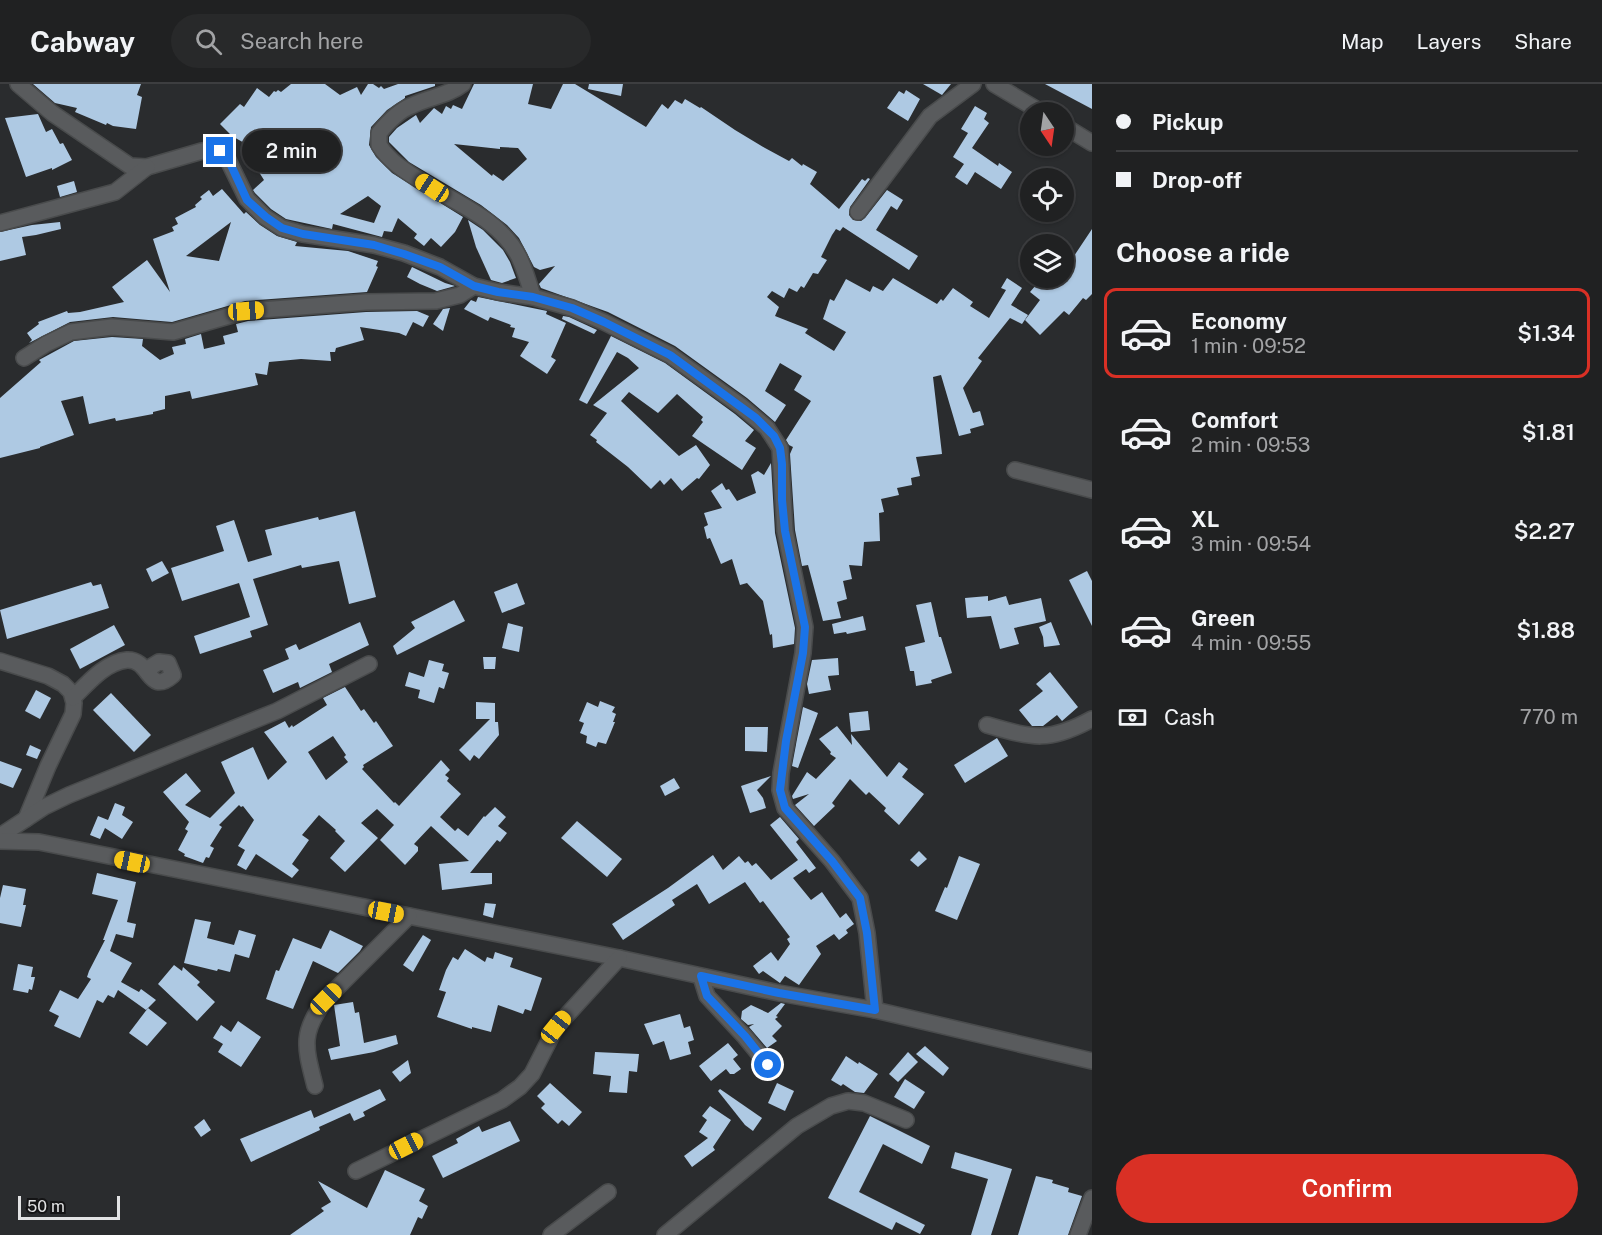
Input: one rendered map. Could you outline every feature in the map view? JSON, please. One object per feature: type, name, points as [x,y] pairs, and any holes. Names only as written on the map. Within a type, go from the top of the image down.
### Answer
[{"type":"street","points":[[18,84],[52,113],[124,164],[147,168]]},
{"type":"street","points":[[463,84],[446,94],[410,106],[394,117],[379,133],[379,145],[396,165],[494,226],[518,256],[533,297]]},
{"type":"street","points":[[858,212],[930,116],[973,84]]},
{"type":"street","points":[[994,84],[1024,102]]},
{"type":"street","points":[[1074,132],[1092,143]]},
{"type":"street","points":[[0,223],[115,192],[147,168],[202,151],[212,149],[220,151],[230,163],[247,200],[282,228],[303,234],[374,245],[440,267],[474,286],[533,297],[572,308],[670,355],[756,418],[774,436],[780,448],[785,531],[805,627],[803,653],[786,741],[780,790],[785,808],[832,861],[860,898],[867,933],[875,1010]]},
{"type":"street","points":[[24,358],[71,332],[112,327],[173,332],[246,311],[366,302],[436,301],[460,295],[474,286]]},
{"type":"street","points":[[1015,470],[1092,490]]},
{"type":"street","points":[[73,698],[98,673],[118,663],[128,660],[138,662],[146,670]]},
{"type":"street","points":[[0,661],[63,684],[71,692],[75,703],[73,714],[26,819]]},
{"type":"street","points":[[0,836],[69,795],[277,711],[369,663]]},
{"type":"street","points":[[987,724],[1018,734],[1047,737],[1073,729],[1092,719]]},
{"type":"street","points":[[0,841],[39,842],[619,958],[779,993],[875,1010],[1092,1061]]},
{"type":"street","points":[[315,1086],[307,1054],[306,1039],[316,1012],[326,999],[409,916]]},
{"type":"street","points":[[356,1171],[501,1100],[520,1087],[532,1074],[556,1027],[619,958]]},
{"type":"street","points":[[701,976],[707,996],[745,1036],[768,1065]]},
{"type":"street","points":[[665,1235],[797,1126],[831,1106],[848,1101],[864,1103],[906,1120]]},
{"type":"street","points":[[551,1235],[608,1192]]},
{"type":"street","points":[[1078,1235],[1092,1198]]},
{"type":"building","points":[[33,84],[141,84],[137,95],[142,97],[136,129],[107,123],[106,125],[75,112],[77,108],[55,103]]},
{"type":"building","points":[[291,84],[325,84],[340,95],[357,87],[361,95],[368,84],[379,88],[381,86],[384,89],[398,84],[435,84],[435,86],[405,96],[387,110],[371,127],[369,145],[376,157],[392,173],[463,217],[455,232],[441,247],[431,238],[424,246],[414,238],[417,234],[398,218],[392,232],[384,231],[382,237],[333,224],[332,229],[286,219],[271,209],[253,190],[264,180],[252,161],[250,163],[244,154],[253,148],[232,136],[220,124],[240,104],[244,107],[257,88],[269,97],[274,91],[281,92]],"holes":[[[368,196],[381,206],[374,223],[340,214]]]},
{"type":"building","points":[[474,84],[533,84],[528,104],[551,109],[563,84],[575,84],[646,127],[662,104],[668,109],[675,100],[682,104],[685,99],[765,148],[789,161],[792,158],[802,166],[803,164],[817,172],[810,184],[839,209],[862,179],[865,181],[870,179],[850,207],[849,215],[853,220],[861,221],[865,218],[887,190],[903,200],[897,210],[891,206],[876,230],[918,256],[909,270],[843,227],[840,231],[836,229],[832,235],[821,257],[827,260],[818,274],[813,273],[804,288],[801,286],[797,292],[789,288],[784,298],[772,291],[767,297],[779,307],[775,316],[808,329],[805,333],[834,351],[846,332],[823,319],[830,299],[834,301],[846,279],[870,292],[873,286],[883,291],[893,278],[937,304],[941,299],[943,301],[953,288],[973,302],[970,306],[989,318],[1006,290],[1001,288],[1007,278],[1022,288],[1011,305],[1028,315],[1022,324],[1010,318],[978,358],[982,361],[963,388],[973,413],[980,411],[984,425],[970,429],[971,433],[959,436],[941,375],[933,377],[942,454],[916,457],[920,476],[911,478],[912,485],[897,488],[899,495],[881,499],[884,512],[879,513],[880,541],[864,542],[862,566],[849,565],[852,579],[843,581],[847,599],[837,602],[841,618],[823,621],[808,565],[802,566],[795,530],[790,454],[793,447],[786,440],[811,401],[794,390],[802,376],[780,363],[765,391],[786,405],[775,422],[747,398],[675,346],[608,312],[541,288],[539,284],[555,266],[540,270],[534,267],[519,238],[507,225],[481,205],[409,162],[389,142],[389,137],[397,128],[416,115],[420,123],[434,108],[442,114],[446,106],[451,109],[453,105],[462,109]],"holes":[[[454,144],[500,149],[500,147],[518,148],[527,159],[503,181],[493,174],[492,176]]]},
{"type":"building","points":[[589,84],[623,84],[621,96],[588,89]]},
{"type":"building","points":[[923,84],[951,84],[942,95]]},
{"type":"building","points":[[1045,84],[1092,84],[1092,109]]},
{"type":"building","points":[[906,90],[920,99],[908,121],[887,108],[899,91],[904,94]]},
{"type":"building","points":[[975,106],[987,113],[984,119],[989,123],[972,148],[998,166],[999,163],[1012,172],[1001,189],[975,172],[967,185],[955,177],[964,164],[953,157],[968,133],[961,129]]},
{"type":"building","points":[[38,114],[46,132],[52,129],[72,160],[52,170],[52,168],[26,177],[5,118]]},
{"type":"building","points":[[74,181],[77,192],[60,197],[57,186]]},
{"type":"building","points":[[222,189],[244,214],[246,212],[277,236],[297,242],[295,246],[348,251],[378,261],[376,266],[378,267],[367,292],[245,301],[172,322],[113,317],[70,322],[29,343],[32,340],[27,333],[39,324],[38,322],[67,311],[68,313],[80,312],[124,302],[112,287],[147,260],[170,292],[153,239],[174,231],[172,227],[178,224],[175,218],[196,207],[195,205],[202,199],[200,197],[209,190],[213,196]],"holes":[[[231,222],[219,261],[186,256]]]},
{"type":"building","points":[[468,220],[483,230],[503,250],[516,278],[502,283],[491,280],[476,247]]},
{"type":"building","points":[[60,222],[61,229],[22,237],[26,255],[0,261],[0,232]]},
{"type":"building","points":[[1092,229],[1092,294],[1086,300],[1083,298],[1069,315],[1064,311],[1040,335],[1025,320],[1040,300],[1030,292],[1033,288],[1074,288],[1074,256]]},
{"type":"building","points":[[412,267],[455,286],[437,291],[420,284],[407,277]]},
{"type":"building","points":[[478,297],[547,311],[546,314],[566,323],[551,357],[556,360],[547,374],[520,356],[529,342],[512,337],[515,328],[490,317],[488,321],[464,309],[471,300],[476,302]]},
{"type":"building","points":[[450,308],[443,331],[433,324],[443,309]]},
{"type":"building","points":[[417,311],[429,316],[423,327],[413,322],[406,336],[360,327],[364,340],[336,348],[335,352],[330,352],[331,361],[301,359],[269,362],[267,375],[255,373],[258,385],[192,399],[190,391],[165,396],[165,409],[153,412],[153,414],[116,421],[115,418],[89,424],[83,396],[61,401],[74,435],[40,448],[0,458],[0,398],[41,362],[39,360],[74,341],[112,337],[143,339],[142,346],[160,360],[174,354],[172,347],[186,344],[185,339],[201,334],[204,349],[225,344],[223,336],[238,332],[236,324],[248,321],[366,312]]},
{"type":"building","points":[[563,316],[597,330],[594,334],[562,319]]},
{"type":"building","points":[[611,336],[665,363],[754,430],[745,441],[756,448],[742,470],[692,436],[703,422],[701,420],[703,417],[677,394],[658,413],[629,392],[621,401],[679,456],[696,445],[710,465],[699,479],[697,478],[682,491],[671,478],[664,485],[660,480],[651,489],[596,442],[597,440],[590,435],[607,413],[593,405],[639,368],[617,352],[587,404],[579,400]]},
{"type":"building","points":[[771,463],[775,533],[795,628],[794,644],[773,648],[772,634],[770,635],[763,601],[747,583],[740,585],[732,559],[721,564],[710,538],[707,539],[704,527],[708,525],[704,513],[722,508],[711,491],[722,483],[737,501],[756,493],[751,475],[758,471],[764,475]]},
{"type":"building","points":[[355,511],[376,597],[349,604],[339,561],[302,568],[301,565],[253,579],[268,625],[250,631],[252,637],[200,654],[194,636],[250,617],[239,583],[182,601],[171,568],[224,551],[216,526],[234,520],[248,562],[272,555],[265,530]]},
{"type":"building","points":[[162,561],[169,573],[152,582],[146,569]]},
{"type":"building","points":[[1087,571],[1092,581],[1092,626],[1069,580]]},
{"type":"building","points":[[91,582],[93,586],[101,584],[109,608],[7,639],[0,610]]},
{"type":"building","points":[[517,583],[525,604],[502,613],[494,592]]},
{"type":"building","points":[[988,596],[988,601],[1006,596],[1009,605],[1041,598],[1046,621],[1014,628],[1019,644],[1000,649],[991,616],[967,618],[965,598]]},
{"type":"building","points":[[454,600],[465,621],[397,655],[393,646],[415,628],[411,622]]},
{"type":"building","points":[[931,602],[939,637],[941,637],[952,673],[931,680],[932,683],[916,686],[914,671],[910,671],[905,647],[925,642],[916,605]]},
{"type":"building","points":[[863,616],[866,630],[834,634],[832,624]]},
{"type":"building","points":[[360,622],[369,645],[329,664],[332,672],[300,688],[298,682],[273,693],[263,670],[289,659],[285,649],[296,644],[299,650]]},
{"type":"building","points":[[1051,622],[1060,645],[1044,647],[1039,627]]},
{"type":"building","points":[[508,623],[523,627],[519,652],[502,648]]},
{"type":"building","points":[[114,625],[125,645],[80,669],[70,649]]},
{"type":"building","points":[[483,657],[496,657],[495,669],[484,669]]},
{"type":"building","points":[[838,658],[839,675],[828,676],[831,690],[809,694],[807,684],[812,660]]},
{"type":"building","points":[[429,660],[444,664],[442,671],[449,673],[444,689],[439,687],[434,703],[418,698],[420,690],[405,686],[409,672],[424,677]]},
{"type":"building","points":[[1050,672],[1078,707],[1062,721],[1057,715],[1043,726],[1032,726],[1019,710],[1043,691],[1036,684]]},
{"type":"building","points":[[345,687],[361,711],[364,709],[374,723],[376,721],[393,746],[363,765],[362,769],[394,803],[399,806],[441,760],[450,770],[445,775],[449,778],[447,781],[461,794],[440,817],[455,831],[458,828],[468,836],[484,816],[495,807],[506,817],[498,826],[507,833],[500,842],[497,840],[470,873],[492,873],[492,884],[442,890],[439,864],[469,861],[431,826],[414,844],[418,847],[418,851],[405,865],[380,840],[394,825],[377,809],[361,823],[378,838],[345,872],[330,858],[345,841],[319,815],[302,835],[309,840],[292,864],[299,870],[292,878],[256,854],[246,870],[237,865],[245,850],[238,846],[254,820],[243,806],[239,805],[219,825],[222,827],[210,846],[214,848],[209,858],[206,857],[203,863],[184,856],[185,854],[178,850],[188,831],[185,829],[189,822],[163,792],[186,773],[201,791],[185,805],[210,818],[235,793],[221,762],[253,747],[268,780],[287,762],[264,732],[285,721],[289,728],[292,725],[293,727],[327,705],[323,698]],"holes":[[[333,736],[346,755],[344,757],[348,762],[326,780],[308,752]]]},
{"type":"building","points":[[36,690],[51,698],[40,719],[25,711]]},
{"type":"building","points":[[111,693],[151,735],[134,752],[93,710]]},
{"type":"building","points":[[600,701],[615,707],[612,712],[616,714],[606,744],[598,742],[596,747],[586,743],[587,736],[580,733],[584,723],[579,721],[587,702],[598,707]]},
{"type":"building","points":[[476,702],[495,703],[495,722],[498,722],[499,735],[479,759],[474,755],[470,761],[459,750],[490,719],[476,719]]},
{"type":"building","points":[[803,707],[818,713],[798,768],[792,766]]},
{"type":"building","points":[[868,711],[870,730],[851,732],[849,713]]},
{"type":"building","points":[[837,726],[852,745],[851,734],[887,777],[899,762],[908,769],[902,777],[924,794],[899,825],[884,811],[886,808],[869,792],[866,795],[850,779],[832,803],[835,806],[814,826],[795,805],[809,794],[793,799],[792,796],[807,772],[816,779],[836,758],[830,754],[831,752],[819,739]]},
{"type":"building","points":[[745,727],[768,727],[767,752],[745,751]]},
{"type":"building","points":[[997,738],[1008,756],[965,783],[954,765]]},
{"type":"building","points":[[30,745],[41,750],[37,759],[26,755]]},
{"type":"building","points":[[0,761],[22,769],[13,788],[0,783]]},
{"type":"building","points":[[771,776],[757,790],[766,808],[750,813],[741,786]]},
{"type":"building","points":[[674,778],[680,788],[665,796],[660,786]]},
{"type":"building","points":[[115,803],[125,807],[122,815],[133,822],[122,839],[105,828],[100,839],[90,835],[98,816],[108,820]]},
{"type":"building","points":[[780,817],[799,839],[796,842],[816,868],[809,873],[806,869],[793,878],[811,900],[822,892],[840,918],[846,913],[854,924],[839,940],[834,934],[816,946],[821,954],[799,985],[785,976],[780,983],[763,971],[759,974],[753,966],[771,952],[778,961],[790,944],[787,939],[790,937],[763,901],[760,903],[745,882],[709,904],[697,884],[672,900],[675,905],[623,940],[612,924],[668,888],[713,855],[723,870],[739,856],[745,863],[748,861],[752,866],[756,863],[771,880],[798,860],[770,825]]},
{"type":"building","points":[[577,821],[622,859],[607,877],[561,838]]},
{"type":"building","points":[[919,851],[927,859],[918,867],[910,860]]},
{"type":"building","points":[[959,856],[980,864],[957,920],[935,911]]},
{"type":"building","points":[[97,873],[136,882],[127,922],[136,924],[133,938],[116,934],[110,951],[132,963],[121,982],[139,992],[141,989],[156,1000],[146,1010],[118,990],[114,998],[108,995],[103,1003],[97,1000],[80,1038],[54,1026],[59,1016],[49,1011],[60,990],[78,999],[91,979],[87,977],[89,971],[105,940],[103,940],[118,900],[92,894]]},
{"type":"building","points":[[3,885],[26,889],[23,905],[26,905],[21,927],[0,923],[0,898]]},
{"type":"building","points":[[485,903],[496,904],[493,918],[483,915]]},
{"type":"building","points":[[195,919],[211,922],[207,938],[234,945],[239,930],[256,935],[249,958],[235,954],[230,972],[184,963]]},
{"type":"building","points":[[330,930],[363,946],[338,973],[313,961],[293,1009],[266,999],[276,970],[279,971],[293,938],[321,949]]},
{"type":"building","points":[[423,935],[431,940],[413,972],[403,965]]},
{"type":"building","points":[[465,949],[485,962],[487,957],[493,959],[495,952],[513,958],[510,967],[542,978],[531,1011],[525,1009],[523,1014],[498,1005],[491,1032],[472,1027],[472,1029],[437,1017],[446,992],[439,990],[446,970],[453,957],[458,960]]},
{"type":"building","points":[[18,964],[33,967],[31,977],[35,977],[32,990],[29,989],[28,993],[13,990]]},
{"type":"building","points":[[174,965],[182,971],[183,967],[200,982],[197,985],[215,1002],[197,1021],[158,984]]},
{"type":"building","points":[[353,1002],[355,1013],[359,1012],[364,1043],[396,1035],[398,1044],[374,1052],[331,1060],[328,1049],[340,1046],[334,1005]]},
{"type":"building","points":[[781,1003],[785,1004],[775,1019],[782,1026],[772,1036],[777,1041],[767,1048],[749,1027],[754,1024],[748,1025],[741,1019],[742,1011],[751,1005],[768,1013]]},
{"type":"building","points":[[148,1008],[167,1023],[147,1046],[129,1033]]},
{"type":"building","points":[[680,1014],[684,1028],[690,1026],[694,1040],[688,1042],[691,1054],[670,1060],[664,1041],[653,1045],[644,1024]]},
{"type":"building","points":[[238,1021],[261,1037],[241,1067],[218,1052],[223,1044],[213,1038],[221,1025],[231,1032]]},
{"type":"building","points":[[728,1043],[738,1055],[733,1059],[741,1069],[730,1074],[726,1069],[711,1081],[699,1066]]},
{"type":"building","points":[[925,1046],[949,1068],[943,1076],[916,1054]]},
{"type":"building","points":[[595,1052],[639,1054],[637,1072],[629,1071],[627,1093],[609,1092],[611,1076],[593,1074]]},
{"type":"building","points":[[908,1052],[918,1062],[898,1082],[889,1074]]},
{"type":"building","points":[[846,1056],[878,1074],[864,1093],[855,1092],[831,1080]]},
{"type":"building","points":[[408,1060],[411,1073],[400,1082],[392,1072]]},
{"type":"building","points":[[905,1079],[925,1092],[914,1109],[894,1097]]},
{"type":"building","points":[[550,1083],[582,1112],[569,1126],[562,1120],[558,1124],[541,1108],[545,1104],[537,1096]]},
{"type":"building","points":[[777,1083],[794,1091],[785,1111],[768,1103]]},
{"type":"building","points":[[380,1089],[386,1100],[363,1112],[365,1116],[354,1121],[350,1113],[319,1127],[320,1130],[251,1162],[240,1139],[311,1110],[314,1118]]},
{"type":"building","points":[[720,1089],[762,1118],[753,1131],[745,1125],[718,1091]]},
{"type":"building","points":[[710,1106],[731,1120],[713,1147],[715,1150],[692,1167],[684,1156],[708,1138],[699,1132],[707,1120],[702,1116]]},
{"type":"building","points":[[870,1116],[930,1146],[922,1164],[883,1144],[859,1192],[925,1225],[920,1234],[896,1222],[892,1230],[828,1198]]},
{"type":"building","points":[[204,1119],[211,1130],[201,1137],[194,1127]]},
{"type":"building","points":[[510,1121],[520,1141],[443,1178],[432,1156],[458,1143],[456,1139],[479,1126],[482,1132]]},
{"type":"building","points":[[955,1152],[1012,1169],[991,1235],[971,1235],[988,1179],[951,1168]]},
{"type":"building","points":[[385,1170],[425,1189],[419,1201],[428,1206],[422,1219],[418,1217],[410,1235],[290,1235],[324,1211],[321,1208],[331,1202],[318,1181],[367,1208]]},
{"type":"building","points":[[1036,1176],[1053,1180],[1052,1183],[1069,1188],[1068,1192],[1082,1196],[1068,1235],[1018,1235]]},
{"type":"route","points":[[220,151],[230,163],[247,200],[282,228],[303,234],[374,245],[440,267],[474,286],[533,297],[572,308],[670,355],[741,406],[774,436],[780,448],[782,464],[785,531],[805,627],[803,653],[786,741],[780,790],[785,808],[832,861],[860,898],[867,933],[875,1010],[701,976],[707,996],[745,1036],[768,1065]]}]
